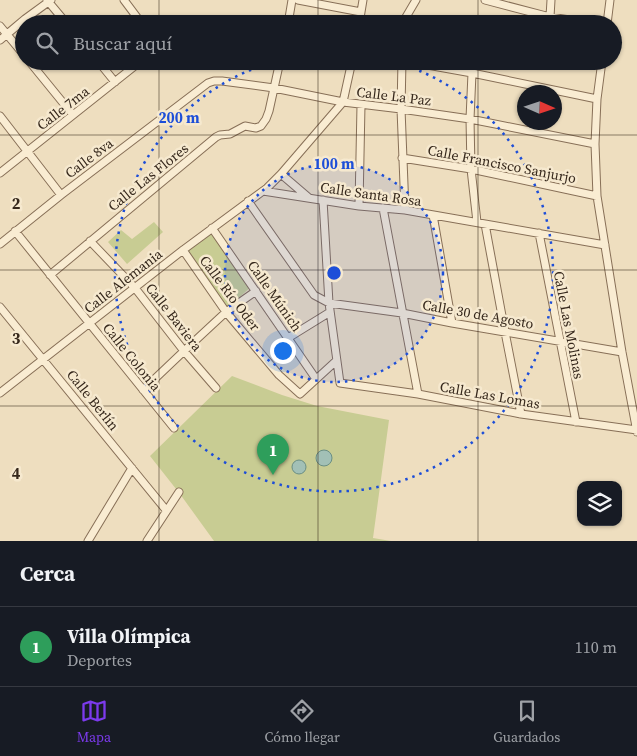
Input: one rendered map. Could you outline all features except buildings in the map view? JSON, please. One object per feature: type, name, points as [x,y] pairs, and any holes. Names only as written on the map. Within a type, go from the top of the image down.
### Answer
[{"type":"street","points":[[124,0],[135,15]]},
{"type":"street","points":[[290,15],[292,0]]},
{"type":"street","points":[[298,0],[361,12]]},
{"type":"street","points":[[360,15],[363,0]]},
{"type":"street","points":[[407,15],[416,0]]},
{"type":"street","points":[[485,0],[503,3],[543,15]]},
{"type":"street","points":[[550,15],[551,0]]},
{"type":"street","points":[[608,15],[610,0]]},
{"type":"street","points":[[30,15],[49,1],[60,15]]},
{"type":"street","points":[[0,26],[15,44]]},
{"type":"street","points":[[0,40],[15,27]]},
{"type":"street","points":[[36,70],[73,115]]},
{"type":"street","points":[[105,70],[115,82]]},
{"type":"street","name":"Calle 7ma","points":[[0,173],[130,70]]},
{"type":"street","points":[[274,88],[278,70]]},
{"type":"street","points":[[263,191],[281,174],[343,102],[350,70]]},
{"type":"street","points":[[403,70],[401,109],[405,210]]},
{"type":"street","points":[[455,70],[597,99]]},
{"type":"street","points":[[601,70],[594,144],[597,196],[622,352],[637,431]]},
{"type":"street","points":[[472,73],[470,119],[471,169],[476,222]]},
{"type":"street","name":"Calle La Paz","points":[[194,95],[208,83],[222,81],[274,88],[361,105],[470,119],[594,144]]},
{"type":"street","name":"Calle Las Flores","points":[[50,275],[220,135],[230,134],[245,126],[256,128],[261,126],[269,111],[274,88]]},
{"type":"street","name":"Calle 8va","points":[[0,244],[61,195],[194,95]]},
{"type":"street","points":[[359,206],[361,105]]},
{"type":"street","points":[[0,116],[61,195]]},
{"type":"street","name":"Calle Francisco Sanjurjo","points":[[402,158],[471,169],[597,196]]},
{"type":"street","points":[[281,174],[309,198]]},
{"type":"street","name":"Calle Santa Rosa","points":[[263,191],[359,206],[405,210],[605,244]]},
{"type":"street","name":"Calle Alemania","points":[[0,393],[183,250],[263,191]]},
{"type":"street","points":[[316,379],[336,361],[329,303],[323,200]]},
{"type":"street","points":[[248,201],[314,295],[329,303]]},
{"type":"street","points":[[383,208],[418,394]]},
{"type":"street","points":[[433,215],[452,324]]},
{"type":"street","points":[[484,224],[521,414]]},
{"type":"street","name":"Calle Múnich","points":[[212,228],[316,379]]},
{"type":"street","name":"Calle Colonia","points":[[15,231],[174,428]]},
{"type":"street","name":"Calle Las Molinas","points":[[539,233],[576,422]]},
{"type":"street","name":"Calle Baviera","points":[[90,241],[135,288],[216,388]]},
{"type":"street","name":"Calle Río Oder","points":[[183,250],[226,312],[279,375],[300,394],[316,379]]},
{"type":"street","points":[[143,390],[226,312],[256,291]]},
{"type":"street","name":"Calle 30 de Agosto","points":[[329,303],[402,313],[452,324],[622,352]]},
{"type":"street","name":"Calle Berlín","points":[[0,307],[166,510]]},
{"type":"street","points":[[288,338],[330,312]]},
{"type":"street","name":"Calle Las Lomas","points":[[336,361],[340,383],[418,394],[521,414],[637,431]]},
{"type":"street","points":[[88,541],[132,468]]},
{"type":"street","points":[[148,541],[178,492]]},
{"type":"green space","points":[[154,222],[163,232],[127,264],[108,242],[121,230],[132,239]]},
{"type":"green space","points":[[211,228],[252,286],[225,310],[183,249]]},
{"type":"green space","points":[[232,376],[317,406],[389,420],[373,538],[391,541],[214,541],[150,456]]},
{"type":"water","points":[[324,450],[330,452],[332,458],[330,464],[324,466],[318,464],[316,458],[318,452]]},
{"type":"water","points":[[299,460],[304,462],[306,467],[304,472],[299,474],[294,472],[292,467],[294,462]]},
{"type":"place","name":"Villa Olímpica","points":[[273,475]]}]
